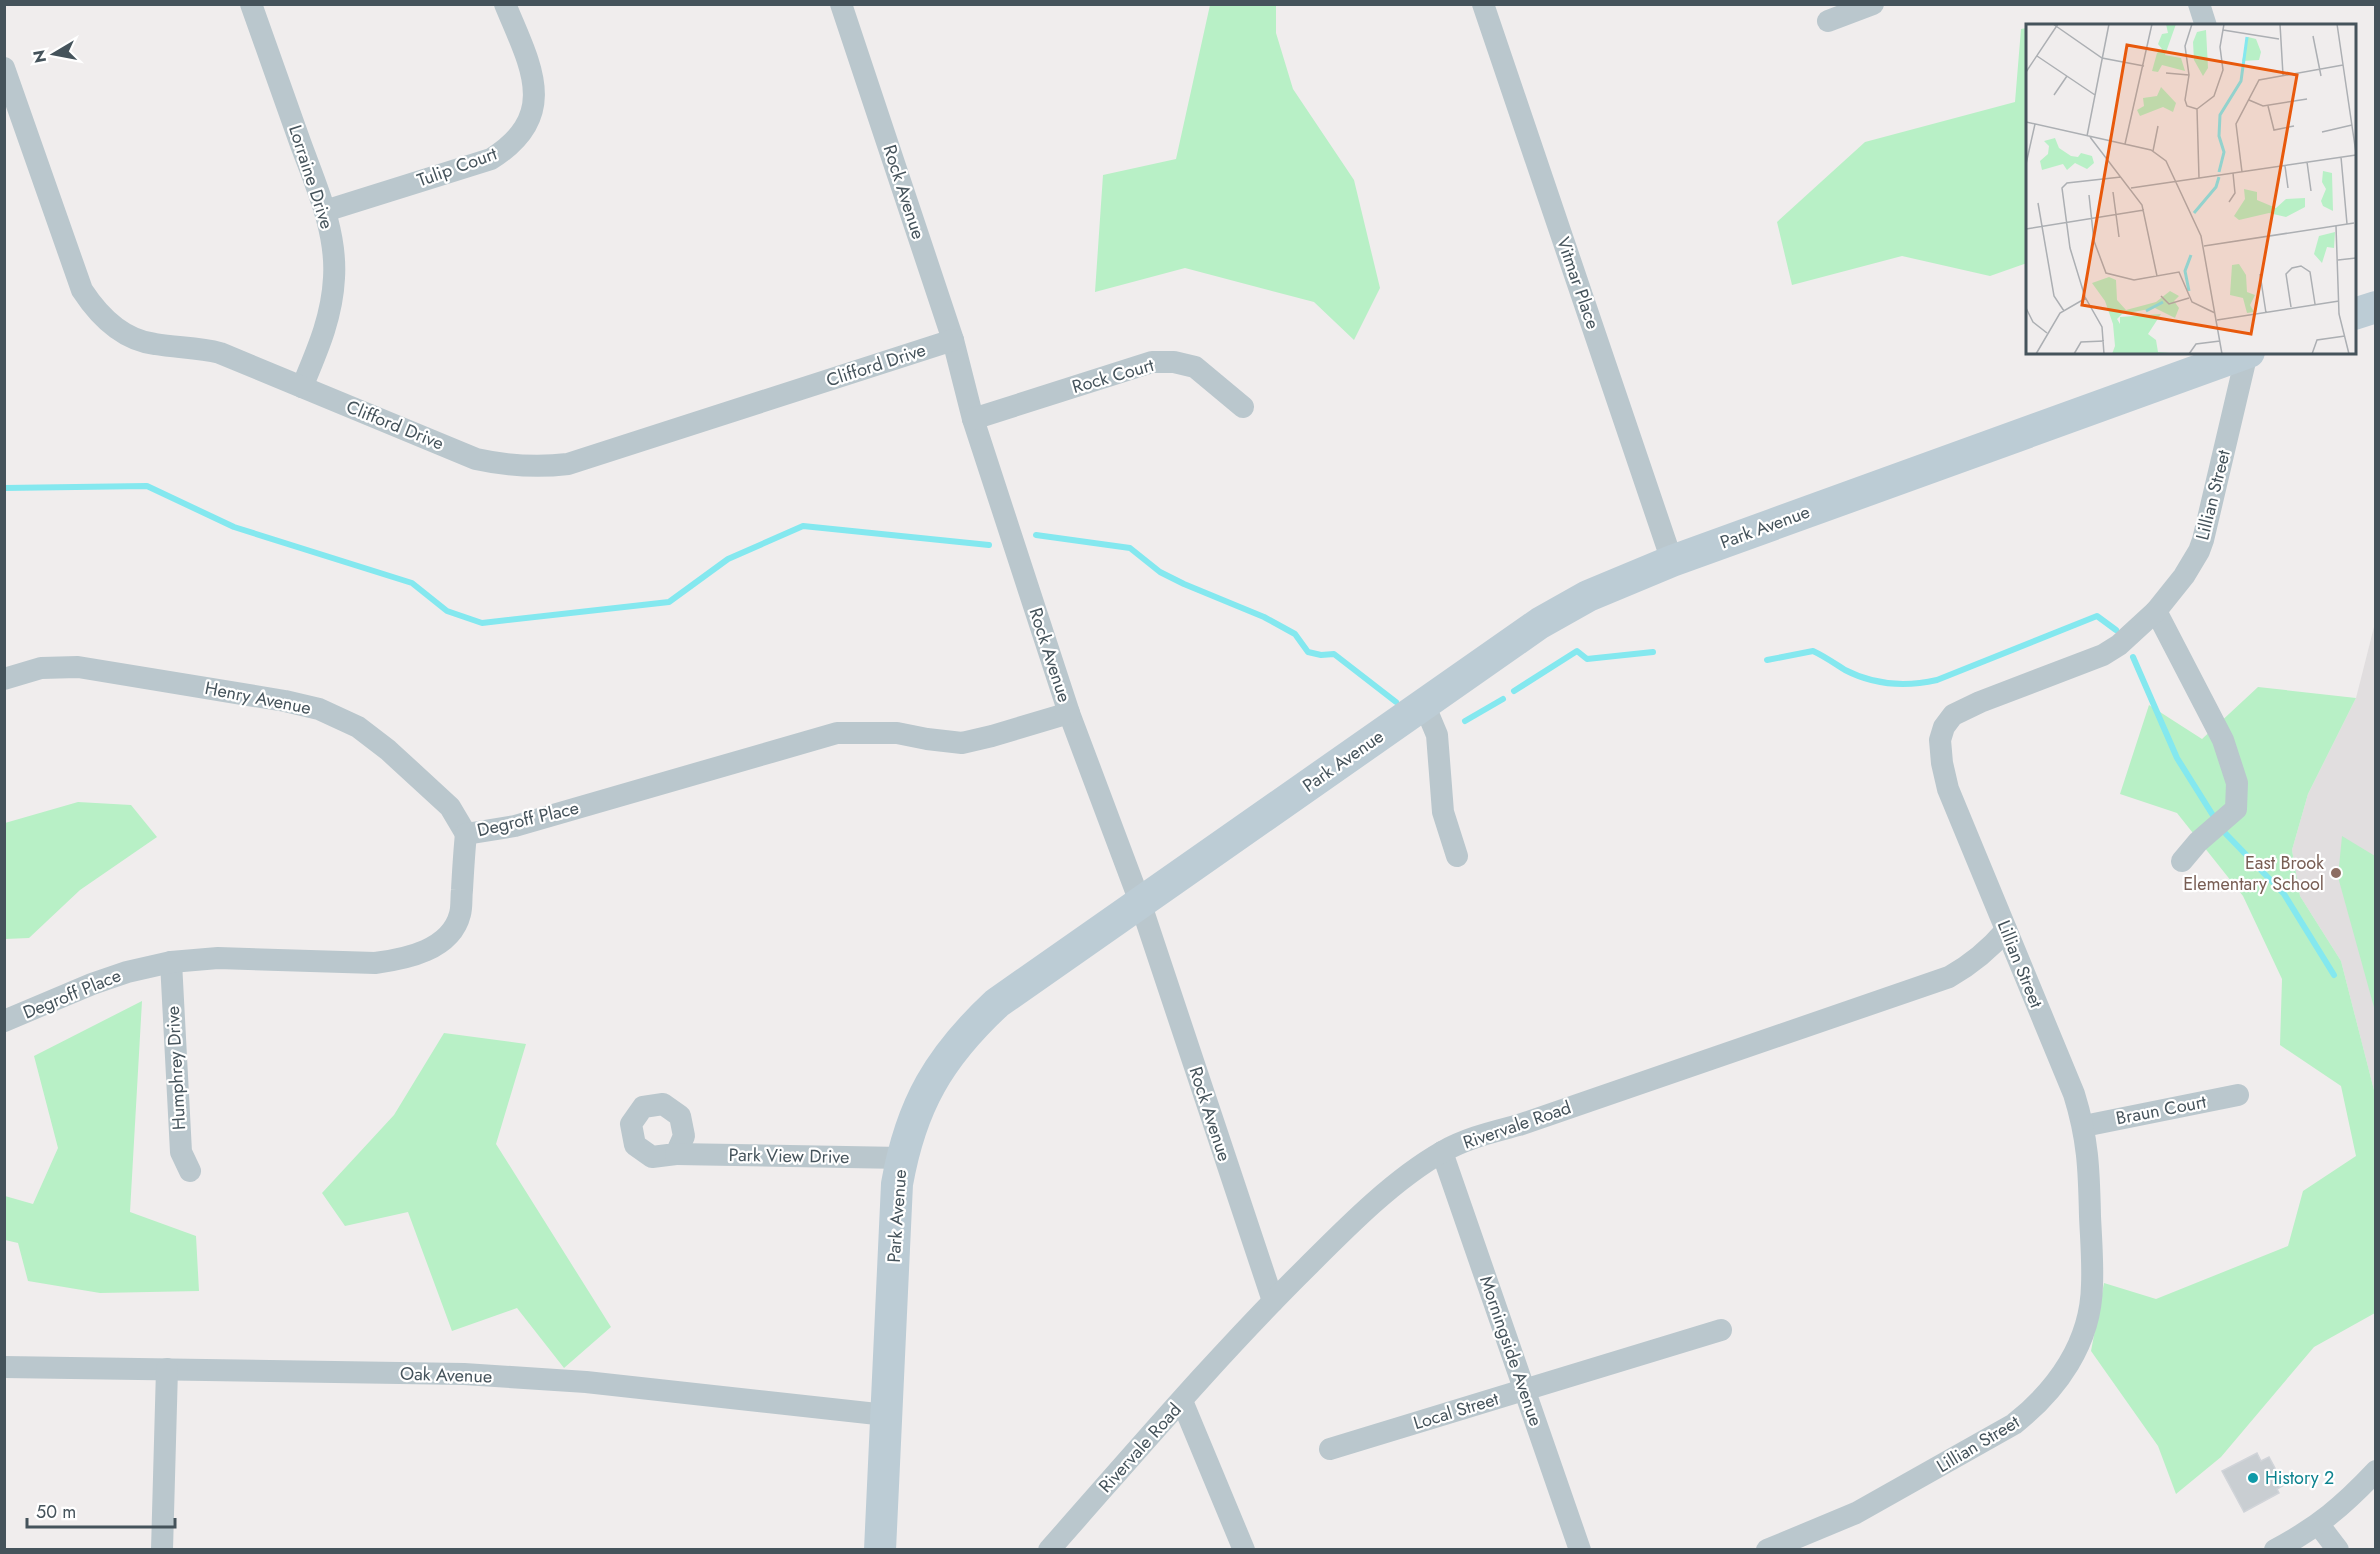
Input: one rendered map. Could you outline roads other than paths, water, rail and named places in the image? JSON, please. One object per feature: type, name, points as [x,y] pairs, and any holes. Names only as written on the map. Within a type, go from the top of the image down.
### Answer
[{"type":"street","name":"Lorraine Drive","points":[[250,4],[325,211],[333,249],[334,277],[331,309],[323,336],[302,387]]},
{"type":"street","name":"Tulip Court","points":[[325,211],[492,159],[508,148],[521,134],[530,118],[534,101],[534,81],[530,65],[505,4]]},
{"type":"street","name":"Rock Avenue","points":[[841,4],[953,340],[973,419],[1069,713],[1140,902],[1273,1301]]},
{"type":"street","name":"Vitmar Place","points":[[1483,4],[1672,561]]},
{"type":"street","points":[[1828,21],[1873,4]]},
{"type":"street","points":[[2199,4],[2205,24]]},
{"type":"street","name":"Clifford Drive","points":[[4,68],[14,125],[82,290],[94,309],[111,325],[130,337],[152,344],[198,347],[220,353],[476,459],[506,466],[537,468],[567,464],[953,340]]},
{"type":"street","points":[[2356,314],[2376,307]]},
{"type":"street","name":"Park Avenue","points":[[880,1550],[897,1184],[902,1158],[912,1122],[927,1087],[969,1029],[997,1003],[1540,623],[1588,596],[1672,561],[2245,354]]},
{"type":"street","name":"Lillian Street","points":[[1767,1550],[1856,1513],[2014,1425],[2036,1407],[2057,1383],[2074,1356],[2085,1327],[2091,1299],[2089,1153],[2084,1126],[2074,1094],[1948,789],[1940,740],[1944,727],[1953,715],[1980,702],[2103,655],[2119,645],[2156,610],[2184,576],[2203,540],[2248,354]]},
{"type":"street","name":"Rock Court","points":[[973,419],[1152,362],[1174,362],[1195,368],[1243,407]]},
{"type":"street","points":[[2156,610],[2223,740],[2238,783],[2236,809],[2198,842],[2182,861]]},
{"type":"street","name":"Henry Avenue","points":[[4,679],[41,668],[78,667],[285,701],[319,709],[358,727],[388,750],[450,807],[466,834]]},
{"type":"street","points":[[1424,704],[1437,735],[1443,812],[1457,856]]},
{"type":"street","name":"Degroff Place","points":[[4,1021],[92,984],[127,972],[171,962],[218,958],[375,963],[401,959],[425,951],[441,942],[453,928],[460,914],[466,834],[515,826],[837,733],[897,733],[927,740],[962,743],[1069,713]]},
{"type":"street","name":"Rivervale Road","points":[[1049,1550],[1273,1301],[1332,1242],[1406,1176],[1442,1152],[1472,1138],[1519,1125],[1949,976],[1972,963],[1991,948],[2006,930]]},
{"type":"street","name":"Humphrey Drive","points":[[171,962],[181,1152],[190,1171]]},
{"type":"street","name":"Braun Court","points":[[2084,1126],[2238,1095]]},
{"type":"street","name":"Morningside Avenue","points":[[1442,1152],[1580,1550]]},
{"type":"street","name":"Park View Drive","points":[[676,1154],[902,1158]]},
{"type":"street","name":"Local Street","points":[[1330,1449],[1721,1330]]},
{"type":"street","name":"Oak Avenue","points":[[4,1367],[464,1374],[586,1382],[886,1415]]},
{"type":"street","points":[[162,1550],[167,1369]]},
{"type":"street","points":[[1182,1401],[1244,1550]]},
{"type":"street","points":[[2276,1550],[2319,1525],[2346,1503],[2376,1471]]},
{"type":"street","points":[[2319,1525],[2338,1550]]},
{"type":"waterway","points":[[4,488],[147,486],[234,527],[412,583],[447,611],[482,623],[669,602],[728,559],[803,526],[989,545]]},
{"type":"waterway","points":[[1036,535],[1130,548],[1160,572],[1264,617],[1295,634],[1308,652],[1321,655],[1334,654],[1396,702]]},
{"type":"waterway","points":[[1767,660],[1813,651],[1845,670],[1867,679],[1914,684],[1937,680],[2097,616],[2116,630]]},
{"type":"waterway","points":[[1514,691],[1577,651],[1587,659],[1653,652]]},
{"type":"waterway","points":[[2133,657],[2177,758],[2214,817]]},
{"type":"waterway","points":[[1465,721],[1503,699]]},
{"type":"waterway","points":[[2226,834],[2284,894],[2334,975]]},
{"type":"place","name":"East Brook Elementary School","points":[[2336,873]]},
{"type":"place","name":"History 2","points":[[2253,1478]]}]
